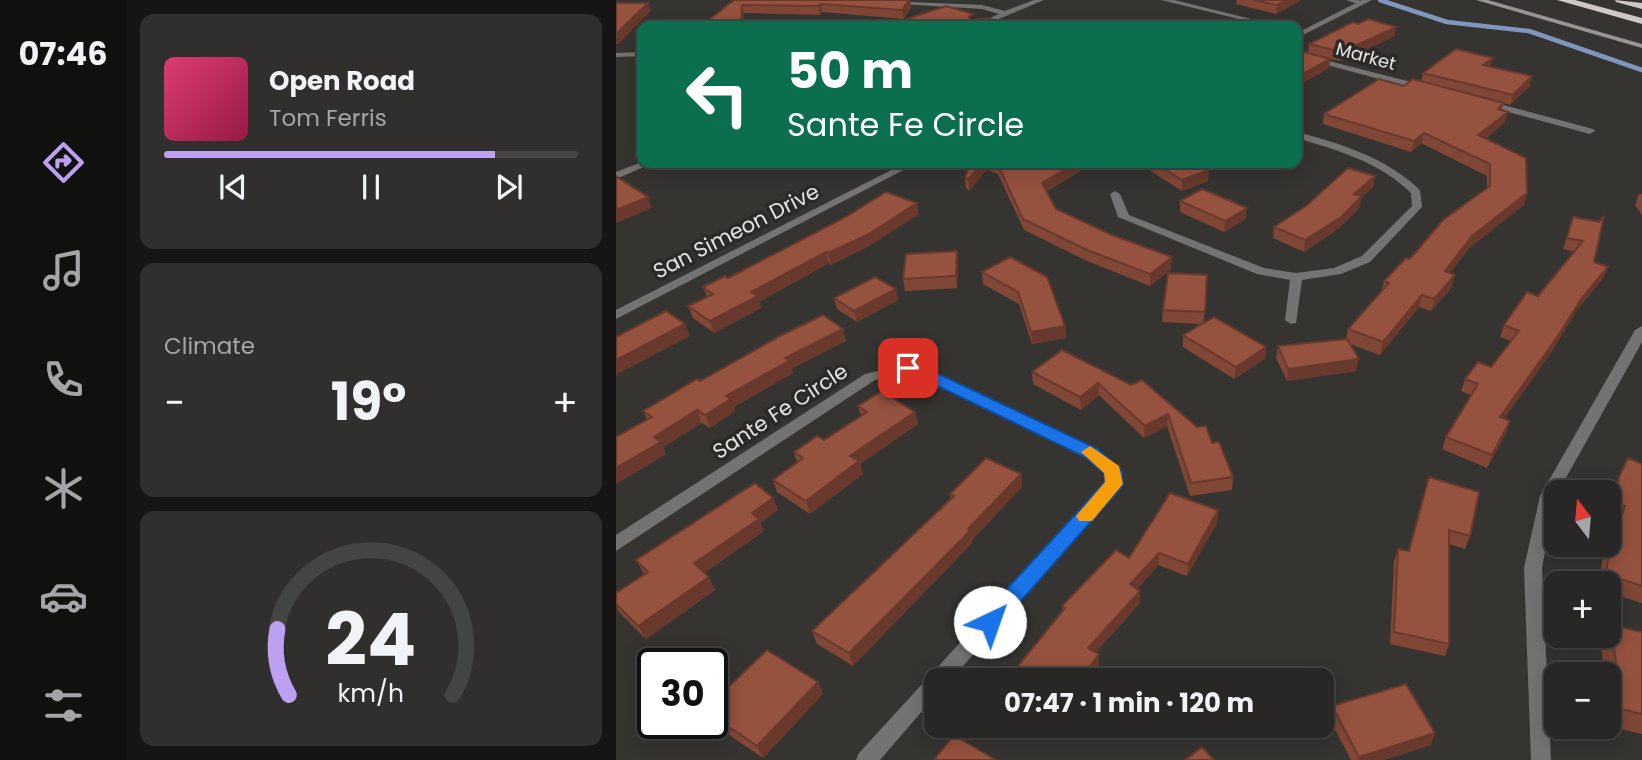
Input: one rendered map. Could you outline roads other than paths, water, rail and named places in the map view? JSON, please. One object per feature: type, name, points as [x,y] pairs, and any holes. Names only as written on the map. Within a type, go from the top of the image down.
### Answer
[{"type":"highway","points":[[1562,0],[1642,21]]},
{"type":"highway","points":[[1620,0],[1642,6]]},
{"type":"street","points":[[868,0],[982,6],[1006,14]]},
{"type":"street","points":[[988,21],[1040,0]]},
{"type":"street","points":[[1165,0],[1255,21]]},
{"type":"street","points":[[1350,0],[1364,2]]},
{"type":"street","points":[[1480,0],[1642,46]]},
{"type":"street","points":[[1302,33],[1364,2]]},
{"type":"street","points":[[616,55],[637,54]]},
{"type":"street","name":"Market","points":[[1302,56],[1432,90]]},
{"type":"street","points":[[1472,100],[1590,131]]},
{"type":"street","points":[[1115,194],[1124,217],[1261,271],[1296,276],[1337,271],[1366,259],[1417,207],[1416,192],[1389,167],[1365,156],[1302,137]]},
{"type":"street","points":[[616,176],[637,167]]},
{"type":"street","name":"San Simeon Drive","points":[[616,315],[902,168]]},
{"type":"street","points":[[1292,320],[1296,276]]},
{"type":"street","points":[[1541,760],[1533,568],[1548,496],[1642,330]]},
{"type":"street","name":"Sante Fe Circle","points":[[616,544],[870,377],[908,368],[925,373],[1091,453],[1113,471],[1114,484],[948,668]]},
{"type":"street","points":[[866,760],[924,695]]},
{"type":"waterway","points":[[1380,0],[1447,22],[1529,31],[1642,70]]}]
